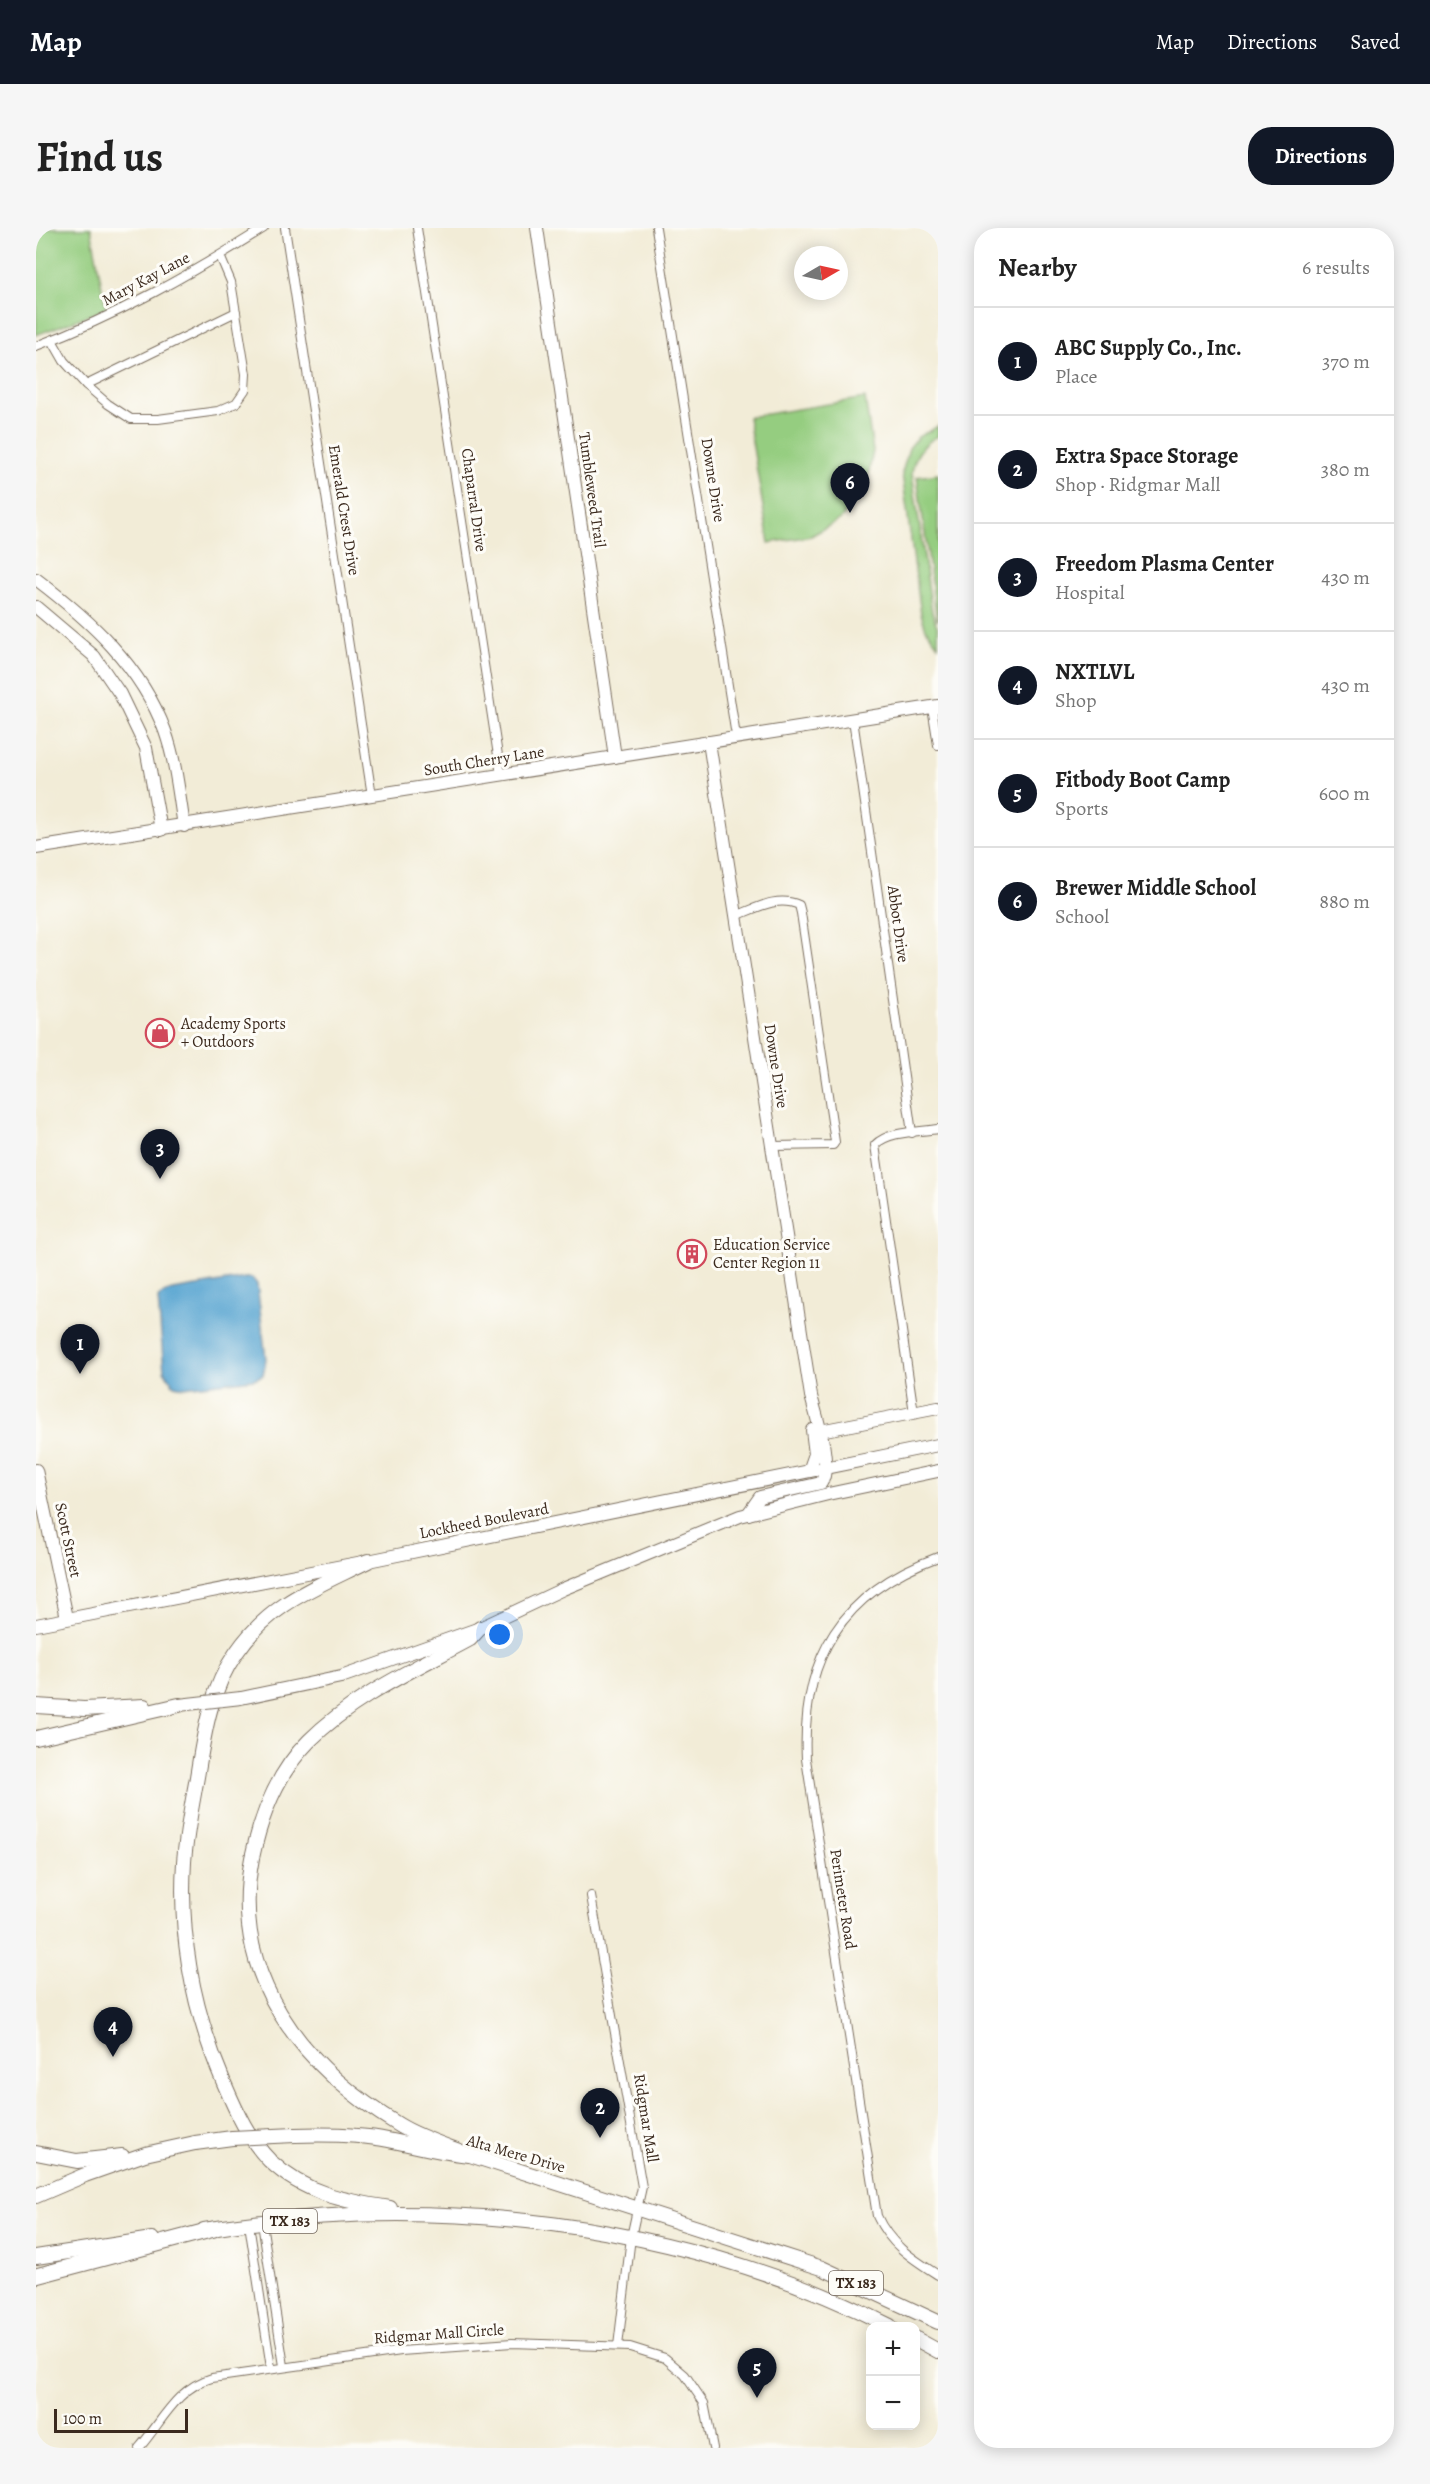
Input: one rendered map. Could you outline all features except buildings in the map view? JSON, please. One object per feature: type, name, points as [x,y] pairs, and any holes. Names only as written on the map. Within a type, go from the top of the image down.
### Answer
[{"type":"highway","points":[[36,2276],[214,2229]]},
{"type":"main road","points":[[368,1561],[285,1603],[270,1613],[243,1643],[224,1673],[215,1691],[206,1722],[187,1833],[184,1864],[184,1926],[189,1969],[203,2030],[235,2108],[257,2146],[271,2162],[312,2190],[337,2199],[422,2213]]},
{"type":"main road","points":[[470,2156],[400,2126],[358,2097],[323,2068],[283,2022],[268,1996],[252,1947],[246,1911],[249,1872],[264,1812],[275,1789],[297,1755],[333,1719],[355,1704],[470,1639],[480,1628]]},
{"type":"main road","points":[[36,1706],[84,1709],[179,1705]]},
{"type":"main road","points":[[36,1738],[179,1705]]},
{"type":"main road","name":"Alta Mere Drive","points":[[36,2196],[145,2154],[195,2143],[232,2138],[295,2135],[332,2134],[369,2137],[470,2156],[822,2268],[938,2322]]},
{"type":"main road","points":[[36,2153],[77,2161],[145,2154]]},
{"type":"main road","name":"TX 183","points":[[36,2257],[214,2229],[344,2216],[422,2213],[531,2221],[657,2242],[737,2265],[848,2304],[882,2322]]},
{"type":"main road","points":[[920,2342],[938,2351]]},
{"type":"street","name":"Mary Kay Lane","points":[[36,346],[90,326],[159,291],[264,228]]},
{"type":"street","name":"Emerald Crest Drive","points":[[285,228],[372,796]]},
{"type":"street","name":"Chaparral Drive","points":[[417,228],[501,775]]},
{"type":"street","name":"Tumbleweed Trail","points":[[537,228],[615,757]]},
{"type":"street","name":"Downe Drive","points":[[656,228],[735,730],[738,737]]},
{"type":"street","points":[[52,340],[64,361],[86,385],[108,404],[132,419],[158,419],[219,411],[236,403],[245,390],[246,374],[231,282],[220,256]]},
{"type":"street","points":[[86,385],[236,312]]},
{"type":"street","points":[[36,579],[112,644],[146,690],[165,731],[184,826]]},
{"type":"street","points":[[36,607],[94,656],[120,694],[146,748],[161,830]]},
{"type":"street","points":[[935,706],[938,745]]},
{"type":"street","name":"South Cherry Lane","points":[[36,849],[935,706]]},
{"type":"street","name":"Abbot Drive","points":[[853,719],[912,1133]]},
{"type":"street","name":"Downe Drive","points":[[709,742],[811,1396],[826,1468]]},
{"type":"street","points":[[736,916],[776,901],[790,901],[799,905],[800,909],[835,1142],[833,1145],[772,1146]]},
{"type":"street","points":[[914,1413],[878,1179],[876,1143],[894,1136],[938,1129]]},
{"type":"street","name":"Downe Drive","points":[[809,1471],[815,1454],[811,1424],[811,1396]]},
{"type":"street","points":[[820,1431],[938,1408]]},
{"type":"street","name":"Lockheed Boulevard","points":[[36,1625],[368,1561],[938,1445]]},
{"type":"street","points":[[748,1514],[760,1497],[821,1482],[825,1477],[826,1468]]},
{"type":"street","name":"Scott Street","points":[[36,1470],[68,1618]]},
{"type":"street","points":[[179,1705],[241,1698],[341,1677],[480,1628],[563,1590],[748,1514],[938,1471]]},
{"type":"street","name":"Perimeter Road","points":[[938,1557],[907,1570],[883,1584],[863,1599],[845,1620],[828,1644],[817,1667],[808,1701],[805,1731],[806,1759],[877,2216],[891,2241],[938,2275]]},
{"type":"street","name":"Ridgmar Mall","points":[[591,1896],[642,2187],[631,2237],[618,2346]]},
{"type":"street","points":[[255,2224],[284,2367]]},
{"type":"street","points":[[255,2224],[271,2368]]},
{"type":"street","name":"Ridgmar Mall Circle","points":[[139,2448],[172,2404],[193,2386],[212,2378],[401,2350],[512,2343],[618,2346],[641,2349],[665,2358],[677,2366],[704,2403],[713,2448]]},
{"type":"green space","points":[[36,228],[91,228],[106,309],[36,335]]},
{"type":"green space","points":[[865,398],[873,451],[867,482],[841,519],[811,536],[769,543],[748,417]]},
{"type":"green space","points":[[938,426],[938,436],[920,451],[912,473],[932,612],[938,629],[938,645],[926,629],[921,614],[902,473],[909,448],[918,437]]},
{"type":"green space","points":[[938,474],[938,620],[937,620],[917,477]]},
{"type":"water","points":[[252,1278],[257,1284],[266,1359],[263,1375],[254,1379],[184,1387],[174,1385],[164,1371],[158,1299],[172,1290]]},
{"type":"place","name":"Brewer Middle School","points":[[850,513]]},
{"type":"place","name":"Academy Sports + Outdoors","points":[[160,1033]]},
{"type":"place","name":"Freedom Plasma Center","points":[[160,1179]]},
{"type":"place","name":"Education Service Center Region 11","points":[[692,1254]]},
{"type":"place","name":"ABC Supply Co., Inc.","points":[[80,1374]]},
{"type":"place","name":"NXTLVL","points":[[113,2057]]},
{"type":"place","name":"Extra Space Storage","points":[[600,2138]]},
{"type":"place","name":"Fitbody Boot Camp","points":[[757,2398]]}]
